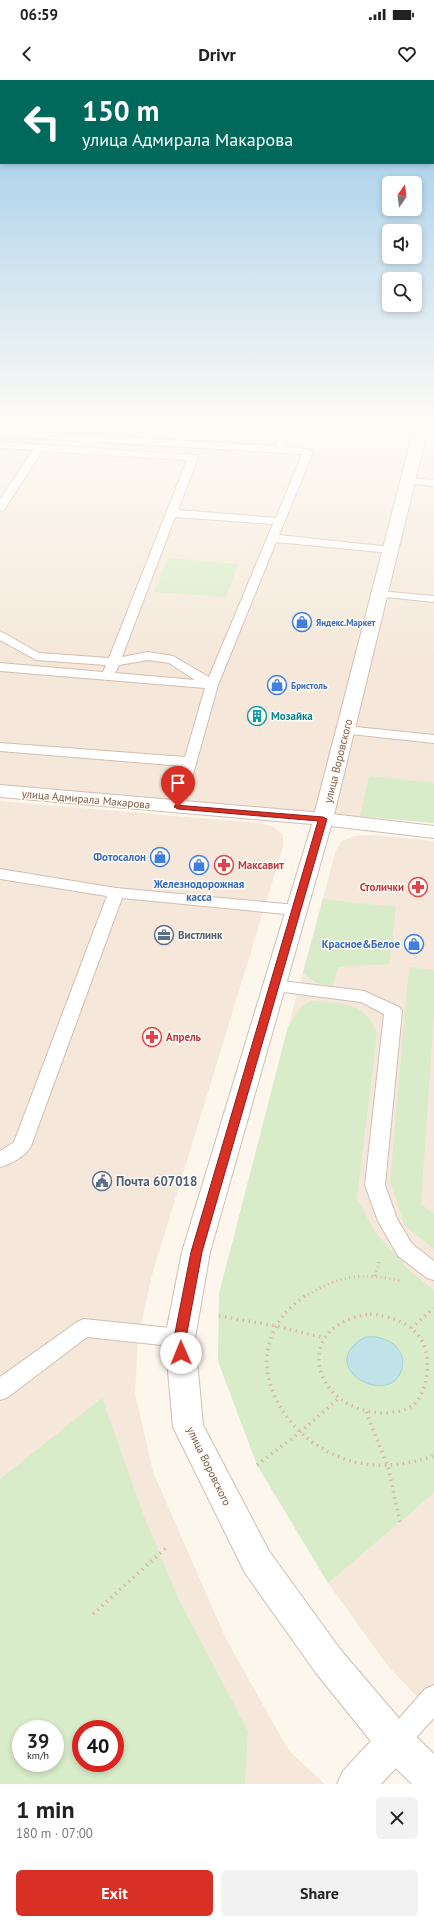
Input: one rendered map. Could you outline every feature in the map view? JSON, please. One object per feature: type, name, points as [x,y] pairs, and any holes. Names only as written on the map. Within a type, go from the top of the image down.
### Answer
[{"type":"street","name":"улица Воровского","points":[[403,501],[323,819],[196,1252],[180,1338],[188,1427],[257,1562],[328,1662],[395,1742],[434,1780]]},
{"type":"street","name":"улица Адмирала Макарова","points":[[0,791],[323,819],[434,832]]},
{"type":"street","points":[[356,1784],[395,1742]]},
{"type":"lane","points":[[108,676],[175,501]]},
{"type":"lane","points":[[178,807],[212,685],[288,501]]},
{"type":"lane","points":[[170,513],[279,521]]},
{"type":"lane","points":[[272,538],[391,550]]},
{"type":"lane","points":[[380,594],[434,599]]},
{"type":"lane","points":[[0,635],[36,656],[113,662],[148,656],[173,660],[212,685]]},
{"type":"lane","points":[[0,667],[212,685]]},
{"type":"lane","points":[[346,730],[434,739]]},
{"type":"lane","points":[[0,747],[190,762]]},
{"type":"lane","points":[[0,874],[116,893],[296,910]]},
{"type":"lane","points":[[0,1160],[22,1146],[116,893]]},
{"type":"lane","points":[[274,986],[364,997],[393,1011],[375,1185],[388,1221],[406,1250],[434,1272]]},
{"type":"lane","points":[[0,1390],[84,1328],[180,1338]]},
{"type":"lane","points":[[395,1742],[434,1698]]},
{"type":"path","points":[[404,1282],[375,1276],[357,1276],[324,1285],[296,1302],[276,1326],[268,1352],[269,1380],[279,1408],[300,1433],[325,1452],[356,1464],[388,1467],[420,1462],[434,1456]]},
{"type":"path","points":[[411,1328],[434,1308]]},
{"type":"path","points":[[431,1383],[424,1395],[413,1405],[399,1412],[383,1414],[366,1412],[351,1407],[338,1399],[326,1386],[319,1370],[318,1353],[324,1338],[336,1326],[351,1317],[370,1314],[399,1320],[411,1328],[423,1339],[431,1353],[432,1360]]},
{"type":"path","points":[[218,1316],[276,1326],[324,1338]]},
{"type":"path","points":[[257,1465],[300,1433],[338,1399]]},
{"type":"path","points":[[366,1412],[388,1467],[400,1522]]},
{"type":"path","points":[[93,1614],[167,1547]]},
{"type":"shaded area","points":[[0,501],[434,501],[434,823],[0,784]]},
{"type":"shaded area","points":[[0,801],[260,823],[274,827],[283,835],[283,847],[152,1275],[138,1339],[135,1393],[153,1472],[226,1639],[289,1751],[325,1784],[0,1784]]},
{"type":"shaded area","points":[[375,835],[434,841],[434,1715],[388,1666],[328,1583],[257,1465],[218,1361],[219,1294],[288,1027],[336,850],[342,841],[355,836]]},
{"type":"green space","points":[[168,558],[238,564],[226,597],[154,592]]},
{"type":"green space","points":[[369,776],[434,783],[434,823],[360,816]]},
{"type":"green space","points":[[323,899],[396,907],[389,964],[338,967],[333,986],[316,983],[303,973]]},
{"type":"green space","points":[[409,967],[434,970],[434,1013],[421,1204],[434,1214],[434,1249],[405,1226],[390,1181]]},
{"type":"green space","points":[[311,1001],[342,1004],[359,1009],[366,1014],[372,1022],[377,1033],[357,1198],[375,1232],[411,1272],[434,1290],[434,1493],[328,1583],[257,1465],[218,1361],[219,1294],[288,1027],[299,1009]]},
{"type":"green space","points":[[102,1398],[144,1516],[179,1600],[248,1731],[245,1784],[0,1784],[0,1479]]},
{"type":"water","points":[[365,1337],[377,1337],[386,1340],[392,1343],[400,1352],[403,1362],[402,1368],[400,1374],[392,1383],[380,1386],[368,1384],[357,1378],[350,1369],[347,1359],[351,1348]]},
{"type":"place","name":"Яндекс.Маркет","points":[[302,622]]},
{"type":"place","name":"Бристоль","points":[[277,685]]},
{"type":"place","name":"Мозайка","points":[[257,716]]},
{"type":"place","name":"Фотосалон","points":[[160,857]]},
{"type":"place","name":"Железнодорожная касса","points":[[199,865]]},
{"type":"place","name":"Максавит","points":[[224,865]]},
{"type":"place","name":"Столички","points":[[418,887]]},
{"type":"place","name":"Вистлинк","points":[[164,935]]},
{"type":"place","name":"Красное&Белое","points":[[414,944]]},
{"type":"place","name":"Апрель","points":[[152,1037]]},
{"type":"place","name":"Почта 607018","points":[[102,1181]]},
{"type":"route","points":[[178,807],[323,819],[196,1252],[180,1338],[181,1353]]}]
